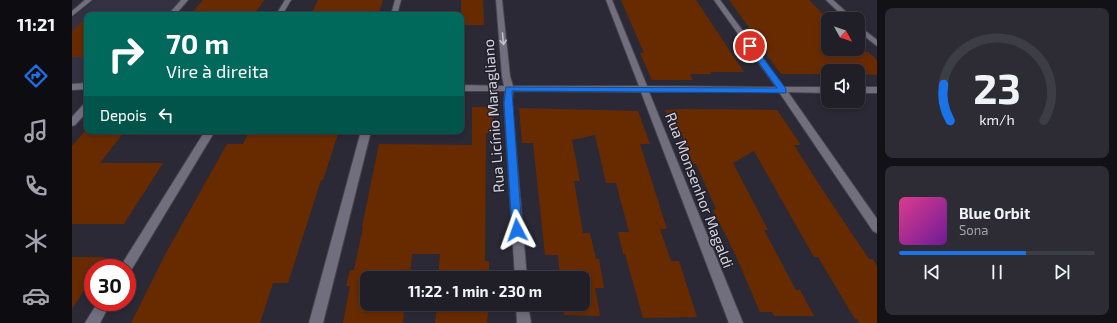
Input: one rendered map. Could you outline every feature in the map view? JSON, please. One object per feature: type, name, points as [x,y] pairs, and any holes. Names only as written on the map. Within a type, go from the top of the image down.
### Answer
[{"type":"street","points":[[72,14],[89,0]]},
{"type":"street","points":[[175,12],[185,0]]},
{"type":"street","points":[[281,12],[288,0]]},
{"type":"street","points":[[395,12],[398,0]]},
{"type":"street","name":"Rua Licínio Maragliano","points":[[499,0],[508,88],[520,271]]},
{"type":"street","name":"Rua Monsenhor Magaldi","points":[[609,0],[736,323]]},
{"type":"street","points":[[717,0],[783,91],[790,104],[877,228]]},
{"type":"street","points":[[829,0],[842,12]]},
{"type":"street","points":[[865,33],[877,44]]},
{"type":"street","points":[[72,87],[84,86]]},
{"type":"street","points":[[464,88],[821,90]]},
{"type":"street","points":[[865,90],[877,90]]},
{"type":"street","points":[[72,123],[84,109]]},
{"type":"street","points":[[132,259],[208,134]]},
{"type":"street","points":[[316,323],[365,134]]},
{"type":"street","points":[[92,323],[99,311]]},
{"type":"street","points":[[523,311],[524,323]]},
{"type":"shaded area","points":[[95,0],[186,0],[175,12],[84,12],[84,87],[72,87],[72,18]]},
{"type":"building","points":[[203,0],[264,0],[256,12],[193,12]]},
{"type":"building","points":[[318,0],[383,0],[379,12],[312,12]]},
{"type":"building","points":[[461,0],[483,0],[484,25],[464,25],[464,12],[461,12]]},
{"type":"building","points":[[621,0],[696,0],[744,72],[710,72],[712,74],[690,74],[693,80],[652,80],[640,53],[644,53]]},
{"type":"building","points":[[729,0],[809,0],[821,12],[821,56],[865,56],[865,52],[868,52],[877,60],[877,75],[865,74],[865,64],[821,64],[821,74],[781,74],[766,54],[768,54]]},
{"type":"building","points":[[84,20],[84,57],[72,57],[72,31]]},
{"type":"building","points":[[472,107],[492,107],[493,133],[486,133],[485,261],[489,261],[489,271],[439,271],[440,254],[412,254],[411,271],[360,271],[360,311],[404,311],[403,323],[343,323],[350,286],[346,286],[350,270],[354,270],[379,144],[472,145]]},
{"type":"building","points":[[519,108],[638,111],[650,144],[640,144],[667,229],[660,229],[671,261],[679,261],[697,317],[643,318],[625,254],[623,254],[618,232],[629,232],[616,183],[606,183],[595,135],[572,140],[580,181],[574,181],[583,233],[590,233],[596,259],[599,259],[604,288],[595,288],[600,316],[564,315],[564,311],[590,311],[590,271],[559,271],[558,255],[545,255],[533,143],[522,143]]},
{"type":"building","points":[[665,110],[777,110],[801,145],[794,145],[822,189],[869,259],[873,259],[877,266],[877,323],[859,323],[857,319],[855,319],[818,257],[814,257],[754,151],[733,163],[768,230],[764,230],[796,290],[800,290],[814,316],[774,316],[772,312],[760,312],[736,256],[713,210],[716,209],[696,164],[693,164],[681,132],[674,132]]},
{"type":"building","points":[[84,132],[84,134],[123,134],[100,163],[163,163],[124,224],[72,224],[72,146]]},
{"type":"building","points":[[248,134],[338,134],[323,180],[321,180],[288,283],[273,283],[260,323],[131,323],[166,253],[227,144],[243,144]]},
{"type":"building","points":[[72,257],[105,257],[104,259],[84,259],[84,290],[72,309]]},
{"type":"building","points":[[436,311],[488,311],[487,323],[435,323]]},
{"type":"route","points":[[517,230],[508,88],[783,91],[750,46]]}]
